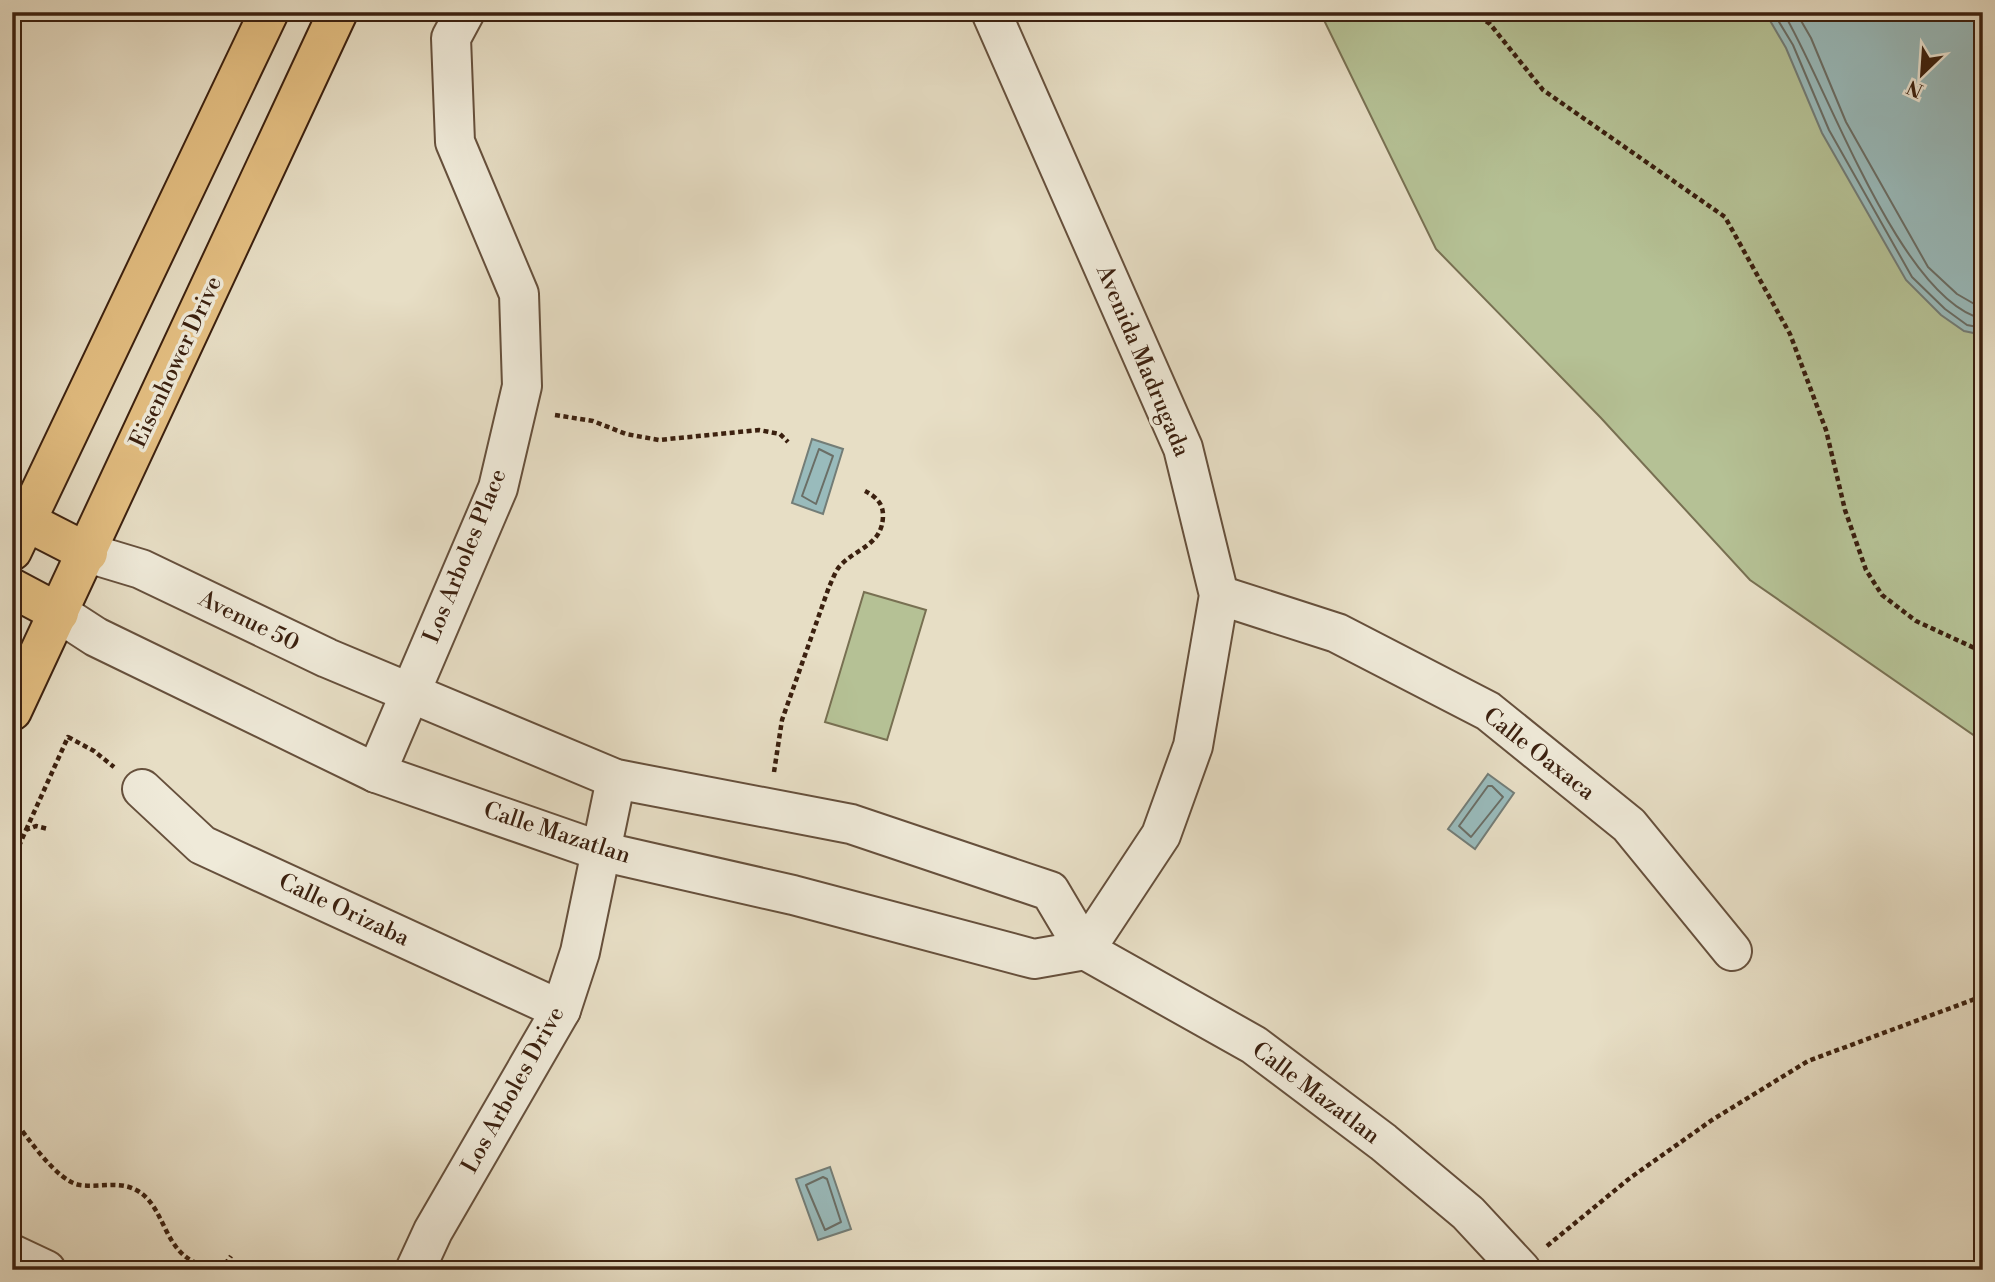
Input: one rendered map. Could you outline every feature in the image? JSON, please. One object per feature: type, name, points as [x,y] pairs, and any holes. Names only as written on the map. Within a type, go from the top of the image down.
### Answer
[{"type":"main road","points":[[88,552],[17,528],[269,12]]},
{"type":"main road","name":"Eisenhower Drive","points":[[12,711],[338,12]]},
{"type":"main road","points":[[12,588],[59,613]]},
{"type":"street","name":"Los Arboles Place","points":[[376,773],[498,488],[522,386],[519,294],[454,142],[452,38],[465,12]]},
{"type":"street","name":"Avenida Madrugada","points":[[991,12],[1183,448],[1219,595],[1193,746],[1161,835],[1085,950]]},
{"type":"street","name":"Avenue 50","points":[[88,552],[141,569],[409,694]]},
{"type":"street","name":"Calle Oaxaca","points":[[1219,595],[1337,633],[1488,711],[1629,825],[1732,951]]},
{"type":"street","name":"Calle Mazatlan","points":[[59,613],[96,637],[376,773],[600,850],[793,895],[1034,959],[1085,950]]},
{"type":"street","name":"Calle Mazatlan","points":[[409,694],[616,779],[851,824],[1050,891],[1085,950],[1254,1045],[1383,1142],[1468,1213],[1521,1270]]},
{"type":"street","name":"Los Arboles Drive","points":[[415,1270],[433,1231],[561,1010],[580,952],[616,779]]},
{"type":"street","name":"Calle Orizaba","points":[[142,789],[202,845],[561,1010]]},
{"type":"street","points":[[12,1254],[46,1270]]},
{"type":"path","points":[[1472,12],[1490,24],[1543,90],[1725,217],[1790,334],[1826,430],[1845,510],[1866,570],[1882,596],[1916,621],[1983,652]]},
{"type":"path","points":[[516,412],[593,421],[626,434],[659,440],[759,430],[780,434],[788,442]]},
{"type":"path","points":[[766,808],[782,720],[829,587],[839,567],[874,541],[883,525],[883,508],[874,495],[864,491]]},
{"type":"path","points":[[12,862],[68,737],[94,751],[142,789]]},
{"type":"path","points":[[26,830],[36,826],[48,829]]},
{"type":"path","points":[[1521,1270],[1630,1178],[1712,1120],[1808,1060],[1983,996]]},
{"type":"path","points":[[12,1118],[52,1168],[77,1185],[124,1184],[142,1192],[157,1214],[165,1233],[182,1254],[199,1265],[214,1268],[226,1264],[231,1256]]},
{"type":"green space","points":[[1320,12],[1983,12],[1983,746],[1979,739],[1750,580],[1601,418],[1436,249]]},
{"type":"green space","points":[[864,592],[926,610],[887,740],[825,722]]},
{"type":"water","points":[[1765,12],[1983,12],[1983,335],[1964,331],[1941,315],[1906,280],[1822,133],[1786,48]]},
{"type":"water","points":[[812,439],[843,449],[823,514],[792,503]]},
{"type":"water","points":[[1488,774],[1514,793],[1475,849],[1448,829]]},
{"type":"water","points":[[830,1167],[851,1229],[818,1240],[796,1179]]}]
